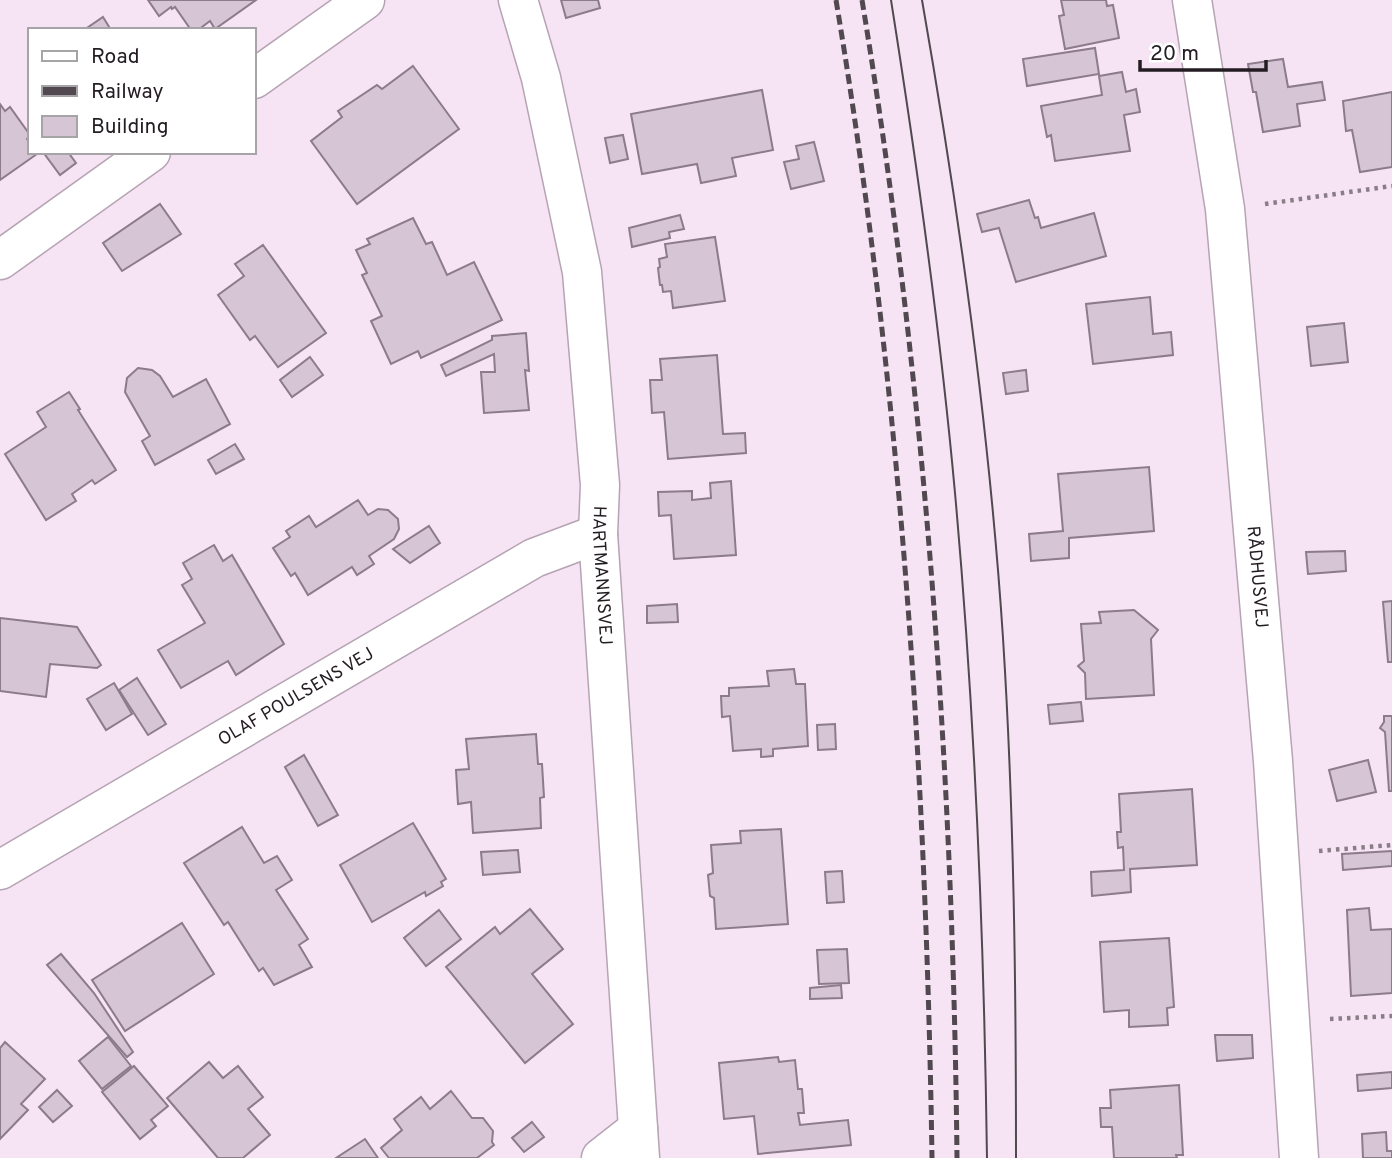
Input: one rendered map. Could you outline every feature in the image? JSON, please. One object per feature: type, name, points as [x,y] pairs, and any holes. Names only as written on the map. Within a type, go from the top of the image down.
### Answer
[{"type":"street","points":[[256,78],[365,0]]},
{"type":"street","name":"HARTMANNSVEJ","points":[[518,0],[541,78],[582,272],[600,485],[598,534],[639,1144]]},
{"type":"street","name":"RÅDHUSVEJ","points":[[1192,0],[1225,209],[1279,855],[1299,1158]]},
{"type":"street","points":[[0,260],[147,154]]},
{"type":"street","name":"OLAF POULSENS VEJ","points":[[0,870],[534,558],[598,534]]},
{"type":"street","points":[[601,1158],[639,1144]]},
{"type":"path","points":[[1225,209],[1392,186]]},
{"type":"path","points":[[1279,855],[1392,845]]},
{"type":"path","points":[[1338,1019],[1392,1016]]},
{"type":"building","points":[[148,0],[256,0],[216,28],[210,21],[201,28],[190,28],[175,7],[159,16]]},
{"type":"building","points":[[561,0],[598,0],[600,8],[566,18]]},
{"type":"building","points":[[1061,0],[1106,0],[1107,6],[1113,5],[1119,38],[1065,49],[1059,16],[1064,15]]},
{"type":"building","points":[[103,17],[110,28],[87,28]]},
{"type":"building","points":[[1095,48],[1099,74],[1027,86],[1023,59]]},
{"type":"building","points":[[1283,59],[1288,87],[1322,82],[1325,100],[1297,104],[1300,126],[1263,132],[1248,64]]},
{"type":"building","points":[[413,66],[459,129],[357,204],[311,141],[342,117],[338,111],[377,85],[382,89]]},
{"type":"building","points":[[1122,72],[1126,92],[1136,89],[1140,112],[1124,115],[1130,151],[1055,161],[1051,135],[1047,137],[1041,106],[1102,95],[1099,76]]},
{"type":"building","points":[[762,90],[773,150],[732,158],[736,176],[701,183],[697,164],[642,174],[631,114]]},
{"type":"building","points":[[1392,92],[1392,167],[1360,172],[1352,130],[1346,131],[1343,101]]},
{"type":"building","points":[[0,104],[5,111],[10,107],[28,132],[28,154],[37,154],[0,180]]},
{"type":"building","points":[[623,135],[628,159],[610,163],[605,138]]},
{"type":"building","points":[[814,142],[824,181],[791,189],[784,162],[799,159],[796,146]]},
{"type":"building","points":[[44,154],[69,154],[76,163],[60,175]]},
{"type":"building","points":[[1029,200],[1041,228],[1094,213],[1106,256],[1016,282],[999,228],[982,232],[977,214]]},
{"type":"building","points":[[160,204],[181,234],[122,271],[103,243]]},
{"type":"building","points":[[680,215],[684,229],[669,232],[670,238],[632,247],[629,228]]},
{"type":"building","points":[[413,218],[426,244],[432,242],[447,275],[474,262],[502,320],[421,358],[418,351],[391,364],[371,321],[382,316],[362,275],[367,273],[356,250],[370,244],[367,239]]},
{"type":"building","points":[[715,237],[725,301],[673,308],[671,291],[663,292],[660,285],[659,259],[667,257],[665,244]]},
{"type":"building","points":[[263,245],[326,333],[278,367],[255,336],[250,340],[218,295],[244,276],[235,264]]},
{"type":"building","points":[[1150,297],[1153,334],[1171,332],[1173,355],[1093,364],[1086,304]]},
{"type":"building","points":[[1344,323],[1348,362],[1311,366],[1307,327]]},
{"type":"building","points":[[526,333],[529,371],[525,370],[529,410],[484,413],[481,372],[495,372],[494,354],[446,376],[441,365],[492,340],[492,336]]},
{"type":"building","points":[[717,355],[723,434],[745,433],[746,453],[668,459],[664,412],[652,413],[650,380],[662,380],[660,359]]},
{"type":"building","points":[[310,357],[323,375],[292,397],[280,380]]},
{"type":"building","points":[[138,368],[152,370],[160,376],[173,397],[206,379],[230,424],[155,465],[142,441],[150,436],[125,392],[127,378]]},
{"type":"building","points":[[1026,370],[1028,391],[1006,394],[1003,373]]},
{"type":"building","points":[[69,392],[116,470],[95,484],[92,480],[72,494],[76,501],[46,520],[5,454],[46,427],[37,412]]},
{"type":"building","points":[[235,444],[244,459],[216,474],[208,460]]},
{"type":"building","points":[[1149,467],[1154,531],[1069,538],[1069,558],[1031,561],[1029,534],[1063,531],[1058,474]]},
{"type":"building","points":[[731,481],[736,555],[674,559],[671,515],[659,516],[658,492],[692,491],[692,500],[711,498],[710,483]]},
{"type":"building","points":[[358,500],[368,515],[378,509],[388,510],[398,519],[399,529],[394,539],[369,556],[374,564],[357,575],[352,567],[308,595],[295,573],[291,576],[273,548],[290,537],[286,531],[309,516],[316,527]]},
{"type":"building","points":[[429,526],[440,543],[410,563],[393,549]]},
{"type":"building","points":[[214,545],[223,561],[232,555],[284,644],[236,675],[228,661],[181,688],[158,650],[205,623],[182,585],[192,579],[183,563]]},
{"type":"building","points":[[1345,551],[1346,571],[1308,574],[1306,552]]},
{"type":"building","points":[[1392,601],[1392,662],[1388,662],[1383,602]]},
{"type":"building","points":[[677,604],[678,622],[647,623],[647,606]]},
{"type":"building","points":[[1134,610],[1158,630],[1151,639],[1154,695],[1086,699],[1085,673],[1078,666],[1084,661],[1081,624],[1101,623],[1099,612]]},
{"type":"building","points":[[0,618],[77,627],[101,665],[97,668],[50,664],[46,697],[0,691]]},
{"type":"building","points":[[794,669],[796,684],[805,684],[808,746],[773,749],[773,756],[761,757],[761,749],[733,751],[730,716],[722,717],[721,696],[729,696],[729,688],[769,686],[767,671]]},
{"type":"building","points":[[137,678],[166,724],[148,735],[119,690]]},
{"type":"building","points":[[114,683],[132,714],[106,730],[87,699]]},
{"type":"building","points":[[1081,702],[1083,721],[1050,724],[1048,705]]},
{"type":"building","points":[[1384,716],[1392,716],[1392,791],[1389,791],[1385,732],[1380,728]]},
{"type":"building","points":[[835,724],[836,749],[818,750],[817,725]]},
{"type":"building","points":[[536,734],[538,764],[542,764],[544,797],[540,798],[541,828],[473,833],[471,802],[458,804],[456,770],[469,769],[466,739]]},
{"type":"building","points":[[304,755],[338,815],[318,826],[285,767]]},
{"type":"building","points":[[1368,760],[1376,792],[1337,801],[1329,770]]},
{"type":"building","points":[[1192,789],[1197,865],[1130,869],[1131,892],[1092,896],[1091,872],[1124,870],[1123,847],[1118,848],[1117,832],[1121,832],[1119,794]]},
{"type":"building","points":[[413,823],[446,879],[441,882],[443,886],[426,896],[425,892],[372,922],[340,865]]},
{"type":"building","points":[[242,827],[264,863],[277,856],[292,880],[276,890],[308,939],[299,945],[312,967],[274,985],[263,968],[259,971],[228,922],[224,925],[184,863]]},
{"type":"building","points":[[781,829],[788,924],[716,929],[714,898],[710,896],[708,875],[713,873],[711,845],[741,843],[740,831]]},
{"type":"building","points":[[518,850],[520,872],[483,875],[481,852]]},
{"type":"building","points":[[1392,851],[1392,866],[1343,870],[1342,854]]},
{"type":"building","points":[[842,871],[844,902],[827,903],[825,872]]},
{"type":"building","points":[[1369,908],[1371,930],[1392,929],[1392,993],[1351,996],[1347,910]]},
{"type":"building","points":[[530,909],[563,949],[532,974],[573,1024],[525,1063],[446,967],[495,927],[500,934]]},
{"type":"building","points":[[439,910],[461,939],[426,966],[404,938]]},
{"type":"building","points":[[182,923],[214,974],[125,1031],[92,980]]},
{"type":"building","points":[[1169,938],[1174,1007],[1167,1008],[1168,1025],[1129,1027],[1129,1010],[1104,1012],[1100,942]]},
{"type":"building","points":[[847,949],[849,983],[819,984],[817,950]]},
{"type":"building","points":[[61,954],[94,993],[133,1052],[127,1057],[47,965]]},
{"type":"building","points":[[841,985],[842,998],[810,999],[810,988]]},
{"type":"building","points":[[1215,1035],[1252,1035],[1253,1058],[1217,1061]]},
{"type":"building","points":[[108,1037],[131,1066],[102,1089],[79,1061]]},
{"type":"building","points":[[5,1042],[45,1079],[21,1104],[28,1110],[0,1139],[0,1048]]},
{"type":"building","points":[[778,1057],[779,1062],[795,1060],[804,1113],[798,1113],[800,1125],[848,1120],[851,1145],[758,1154],[754,1116],[724,1119],[719,1063]]},
{"type":"building","points":[[209,1062],[223,1078],[238,1066],[263,1097],[248,1109],[270,1135],[243,1158],[218,1158],[167,1098]]},
{"type":"building","points":[[134,1066],[168,1106],[151,1120],[156,1126],[140,1139],[102,1092]]},
{"type":"building","points":[[1392,1072],[1392,1088],[1358,1091],[1357,1075]]},
{"type":"building","points":[[1179,1085],[1183,1155],[1176,1155],[1177,1158],[1114,1158],[1112,1127],[1101,1127],[1100,1108],[1111,1108],[1110,1090]]},
{"type":"building","points":[[57,1090],[72,1106],[53,1122],[39,1107]]},
{"type":"building","points":[[451,1091],[472,1118],[483,1118],[493,1131],[494,1145],[477,1158],[389,1158],[381,1148],[402,1130],[394,1119],[421,1097],[430,1109]]},
{"type":"building","points":[[532,1122],[544,1137],[524,1152],[512,1138]]},
{"type":"building","points":[[1386,1132],[1387,1151],[1392,1151],[1392,1158],[1363,1158],[1362,1134]]},
{"type":"building","points":[[365,1139],[378,1158],[336,1158]]},
{"type":"tram line","points":[[891,0],[935,308],[962,576],[977,825],[987,1158]]},
{"type":"tram line","points":[[922,0],[971,318],[997,558],[1012,833],[1016,1158]]},
{"type":"railway","points":[[836,0],[877,288],[906,578],[923,868],[932,1158]]},
{"type":"railway","points":[[862,0],[903,288],[932,577],[949,868],[957,1158]]}]
